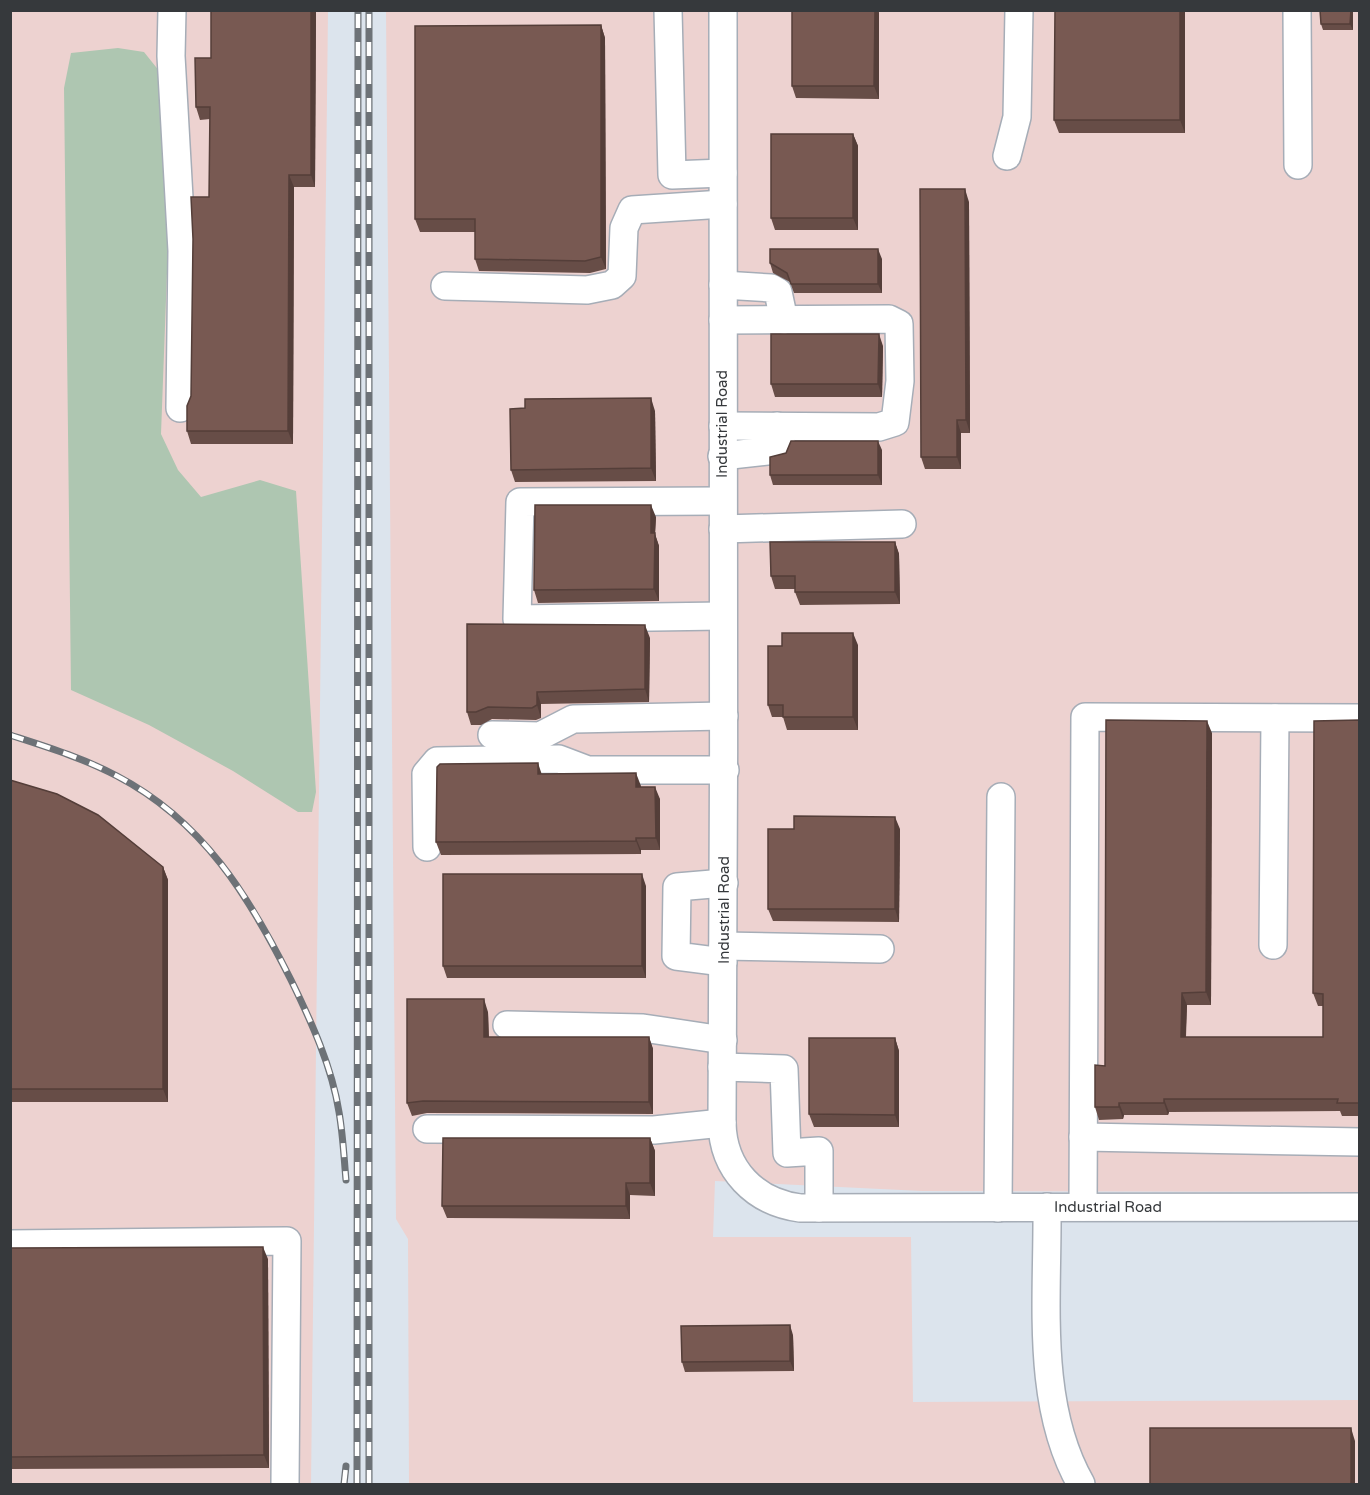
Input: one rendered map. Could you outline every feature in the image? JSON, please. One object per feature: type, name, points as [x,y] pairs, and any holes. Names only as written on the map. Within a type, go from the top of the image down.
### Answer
[{"type":"street","points":[[172,10],[171,56],[183,251],[180,408]]},
{"type":"street","points":[[668,10],[672,175],[723,173]]},
{"type":"street","name":"Industrial Road","points":[[723,10],[722,616],[725,770],[722,1124],[725,1149],[734,1169],[747,1185],[764,1198],[783,1205],[819,1208],[1359,1207]]},
{"type":"street","points":[[1007,156],[1017,117],[1019,10]]},
{"type":"street","points":[[1297,10],[1298,165]]},
{"type":"street","points":[[445,286],[587,290],[612,285],[622,276],[624,228],[632,210],[723,204]]},
{"type":"street","points":[[723,285],[771,288],[778,292],[784,320]]},
{"type":"street","points":[[723,320],[889,319],[899,324],[900,381],[895,422],[879,427],[723,426]]},
{"type":"street","points":[[722,456],[776,450],[782,441],[777,426]]},
{"type":"street","points":[[722,501],[520,502],[517,619],[722,616]]},
{"type":"street","points":[[723,529],[902,524]]},
{"type":"street","points":[[492,735],[540,736],[573,718],[724,716]]},
{"type":"street","points":[[1083,1207],[1085,717],[1359,718]]},
{"type":"street","points":[[1273,945],[1275,718]]},
{"type":"street","points":[[428,847],[426,774],[437,760],[559,759],[588,770],[725,770]]},
{"type":"street","points":[[998,1208],[1001,797]]},
{"type":"street","points":[[724,883],[677,887],[676,956],[880,949]]},
{"type":"street","points":[[507,1025],[643,1028],[723,1040]]},
{"type":"street","points":[[722,1067],[784,1069],[787,1153],[819,1151],[819,1208]]},
{"type":"street","points":[[427,1129],[654,1130],[722,1124]]},
{"type":"street","points":[[1083,1137],[1359,1142]]},
{"type":"street","points":[[1047,1207],[1049,1388],[1059,1436],[1067,1460],[1081,1485]]},
{"type":"street","points":[[10,1244],[287,1240],[285,1485]]},
{"type":"shaded area","points":[[10,11],[328,11],[311,1484],[11,1484]]},
{"type":"shaded area","points":[[386,11],[1359,11],[1359,1192],[922,1191],[715,1181],[713,1237],[911,1237],[913,1402],[1359,1400],[1359,1484],[409,1484],[408,1239],[396,1219]]},
{"type":"green space","points":[[118,48],[144,52],[160,72],[168,246],[161,434],[178,470],[201,497],[260,480],[296,491],[316,792],[312,812],[298,812],[233,771],[149,725],[71,690],[64,88],[71,53]]},
{"type":"building","points":[[211,10],[311,10],[311,175],[289,175],[288,431],[187,431],[187,406],[191,396],[193,239],[191,197],[209,197],[210,107],[196,107],[195,58],[211,58]]},
{"type":"building","points":[[792,10],[875,10],[874,86],[792,86]]},
{"type":"building","points":[[1055,10],[1180,10],[1180,120],[1054,120]]},
{"type":"building","points":[[1320,10],[1351,10],[1350,24],[1321,24]]},
{"type":"building","points":[[601,25],[601,257],[585,261],[475,259],[475,219],[415,219],[415,26]]},
{"type":"building","points":[[771,134],[853,134],[853,218],[771,218]]},
{"type":"building","points":[[920,189],[965,189],[966,420],[957,420],[957,457],[921,457]]},
{"type":"building","points":[[770,249],[878,249],[878,284],[791,284],[787,273],[770,263]]},
{"type":"building","points":[[771,334],[879,334],[878,384],[771,384]]},
{"type":"building","points":[[651,398],[651,468],[511,470],[510,409],[525,408],[525,399]]},
{"type":"building","points":[[791,441],[878,441],[878,475],[770,475],[770,457],[786,453]]},
{"type":"building","points":[[535,505],[651,505],[651,533],[655,533],[654,589],[534,590]]},
{"type":"building","points":[[770,542],[895,542],[895,592],[795,592],[795,576],[771,576]]},
{"type":"building","points":[[467,624],[645,625],[645,689],[537,692],[537,705],[532,708],[488,707],[476,712],[467,712]]},
{"type":"building","points":[[782,633],[853,633],[853,717],[783,717],[783,705],[768,705],[768,646],[782,646]]},
{"type":"building","points":[[1106,720],[1207,721],[1206,992],[1182,993],[1181,1037],[1323,1037],[1323,994],[1313,993],[1314,721],[1359,720],[1359,1103],[1337,1103],[1338,1099],[1164,1099],[1164,1103],[1119,1103],[1119,1107],[1095,1107],[1095,1065],[1105,1066]]},
{"type":"building","points":[[538,763],[538,774],[636,773],[636,787],[655,787],[656,838],[636,838],[636,841],[436,842],[437,767],[440,764]]},
{"type":"building","points":[[10,780],[57,794],[98,815],[163,867],[163,1089],[10,1089]]},
{"type":"building","points":[[794,816],[895,817],[895,909],[768,909],[768,829],[794,829]]},
{"type":"building","points":[[443,874],[642,874],[642,966],[443,966]]},
{"type":"building","points":[[407,999],[484,999],[484,1037],[649,1037],[649,1102],[423,1101],[407,1103]]},
{"type":"building","points":[[809,1038],[895,1038],[895,1115],[809,1114]]},
{"type":"building","points":[[443,1138],[650,1138],[650,1183],[626,1183],[626,1206],[442,1206]]},
{"type":"building","points":[[263,1247],[264,1455],[10,1457],[10,1248]]},
{"type":"building","points":[[790,1325],[790,1361],[682,1362],[681,1326]]},
{"type":"building","points":[[1150,1428],[1351,1428],[1351,1485],[1150,1485]]},
{"type":"railway","points":[[357,1484],[358,10]]},
{"type":"railway","points":[[369,10],[369,1484]]},
{"type":"railway","points":[[10,735],[91,764],[147,794],[175,815],[220,863],[240,890],[275,949],[320,1044],[336,1095],[342,1129],[346,1180]]},
{"type":"railway","points":[[344,1484],[346,1466]]}]
